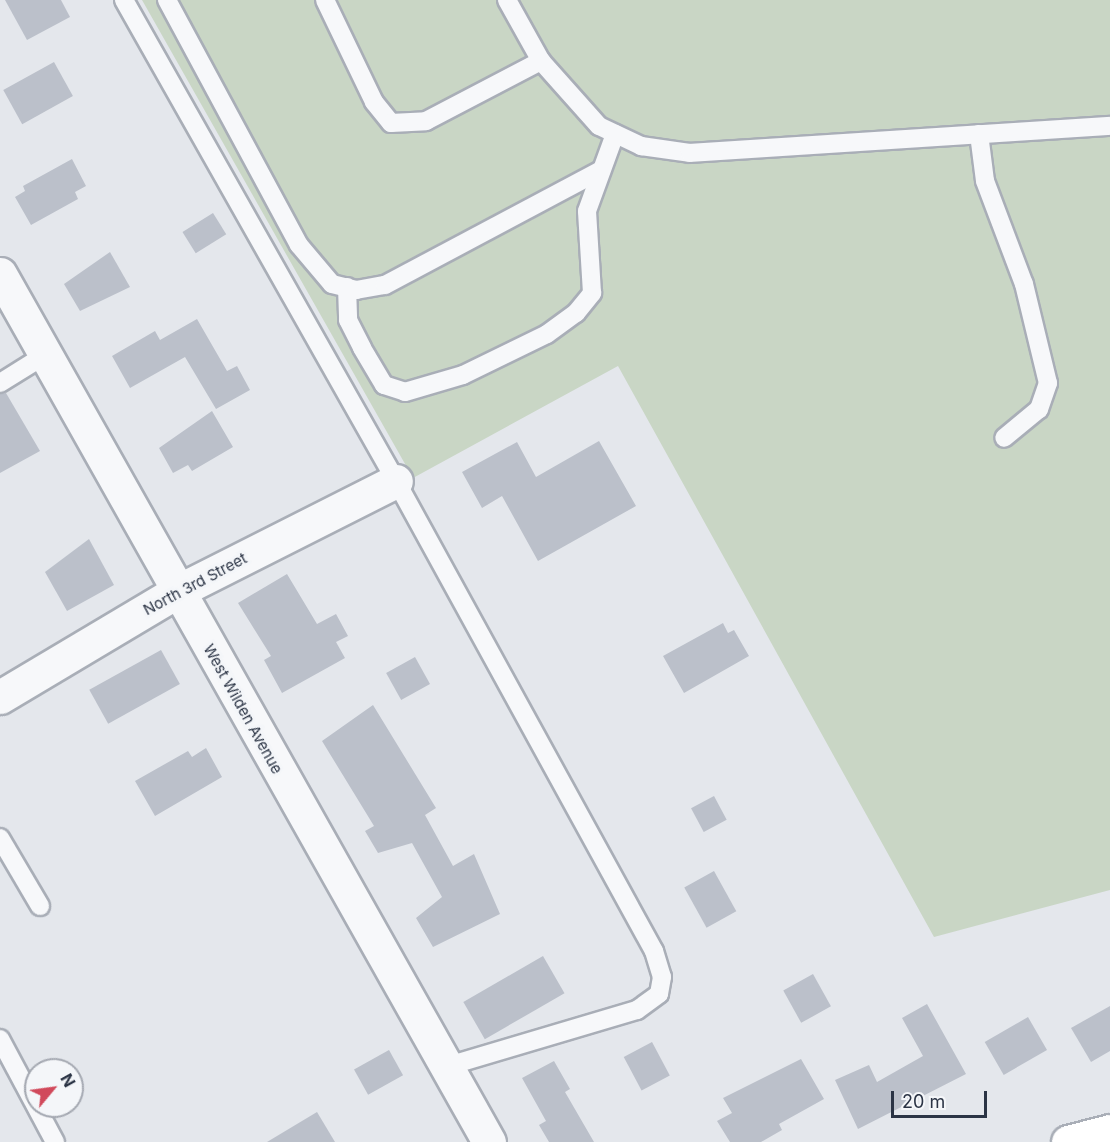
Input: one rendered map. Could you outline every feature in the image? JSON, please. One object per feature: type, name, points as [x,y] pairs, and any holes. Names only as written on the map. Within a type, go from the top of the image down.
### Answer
[{"type":"main road","points":[[1068,1142],[1110,1131]]},
{"type":"street","name":"West Wilden Avenue","points":[[0,274],[444,1067],[489,1142]]},
{"type":"street","name":"North 3rd Street","points":[[0,697],[178,591],[396,481]]},
{"type":"lane","points":[[124,0],[396,481],[654,951],[662,977],[659,994],[637,1010],[444,1067]]},
{"type":"lane","points":[[167,0],[299,245],[332,284],[347,288],[385,285],[599,171]]},
{"type":"lane","points":[[325,0],[374,102],[392,123],[426,121],[541,61]]},
{"type":"lane","points":[[507,0],[541,61],[599,126],[641,146],[690,153],[1110,126]]},
{"type":"lane","points":[[347,288],[348,320],[384,385],[405,392],[463,375],[547,334],[576,313],[592,293],[586,220],[599,171],[615,134]]},
{"type":"lane","points":[[980,134],[985,181],[1024,284],[1048,383],[1039,409],[1004,438]]},
{"type":"lane","points":[[0,382],[45,355]]},
{"type":"lane","points":[[0,838],[40,906]]},
{"type":"lane","points":[[0,1039],[55,1142]]},
{"type":"green space","points":[[142,0],[1110,0],[1110,890],[934,937],[618,366],[413,478]]},
{"type":"building","points":[[5,0],[61,0],[70,17],[27,40]]},
{"type":"building","points":[[54,62],[73,96],[22,124],[3,90]]},
{"type":"building","points":[[72,159],[86,186],[75,192],[78,199],[31,225],[15,197],[25,191],[23,186]]},
{"type":"building","points":[[213,213],[226,234],[196,253],[182,232]]},
{"type":"building","points":[[110,252],[130,287],[80,311],[64,284]]},
{"type":"building","points":[[197,319],[227,371],[237,366],[250,390],[216,409],[185,357],[130,388],[112,356],[155,331],[160,340]]},
{"type":"building","points":[[6,393],[40,451],[0,473],[0,394]]},
{"type":"building","points":[[212,411],[233,447],[192,471],[188,465],[173,473],[159,448]]},
{"type":"building","points":[[599,441],[636,506],[538,561],[502,496],[482,508],[462,472],[517,442],[536,477]]},
{"type":"building","points":[[89,539],[114,585],[67,611],[45,572]]},
{"type":"building","points":[[287,574],[317,624],[336,614],[348,636],[336,642],[345,658],[282,693],[264,660],[271,656],[238,603]]},
{"type":"building","points":[[723,623],[728,633],[734,630],[749,656],[684,693],[663,656]]},
{"type":"building","points":[[161,650],[180,684],[108,724],[89,690]]},
{"type":"building","points":[[415,657],[430,684],[401,700],[386,673]]},
{"type":"building","points":[[373,705],[436,808],[425,815],[453,866],[474,854],[500,914],[433,947],[416,918],[442,897],[412,843],[378,853],[365,831],[374,826],[322,741]]},
{"type":"building","points":[[206,748],[222,777],[155,816],[135,781],[188,751],[192,757]]},
{"type":"building","points":[[714,796],[727,820],[704,832],[691,808]]},
{"type":"building","points":[[714,871],[736,911],[707,928],[684,887]]},
{"type":"building","points":[[543,956],[564,993],[485,1039],[463,1002]]},
{"type":"building","points":[[813,974],[831,1006],[801,1023],[783,990]]},
{"type":"building","points":[[927,1004],[966,1074],[858,1129],[835,1080],[869,1065],[877,1082],[923,1056],[902,1018]]},
{"type":"building","points":[[1110,1006],[1110,1051],[1091,1062],[1071,1028]]},
{"type":"building","points":[[1028,1017],[1047,1050],[1004,1075],[985,1042]]},
{"type":"building","points":[[652,1042],[670,1076],[642,1091],[624,1057]]},
{"type":"building","points":[[389,1050],[403,1075],[368,1095],[354,1069]]},
{"type":"building","points":[[801,1059],[824,1099],[779,1124],[782,1130],[761,1142],[730,1142],[717,1121],[732,1113],[723,1098]]},
{"type":"building","points":[[554,1061],[570,1089],[565,1092],[594,1142],[549,1142],[539,1125],[546,1121],[522,1078]]},
{"type":"building","points":[[317,1112],[335,1142],[267,1142]]}]
